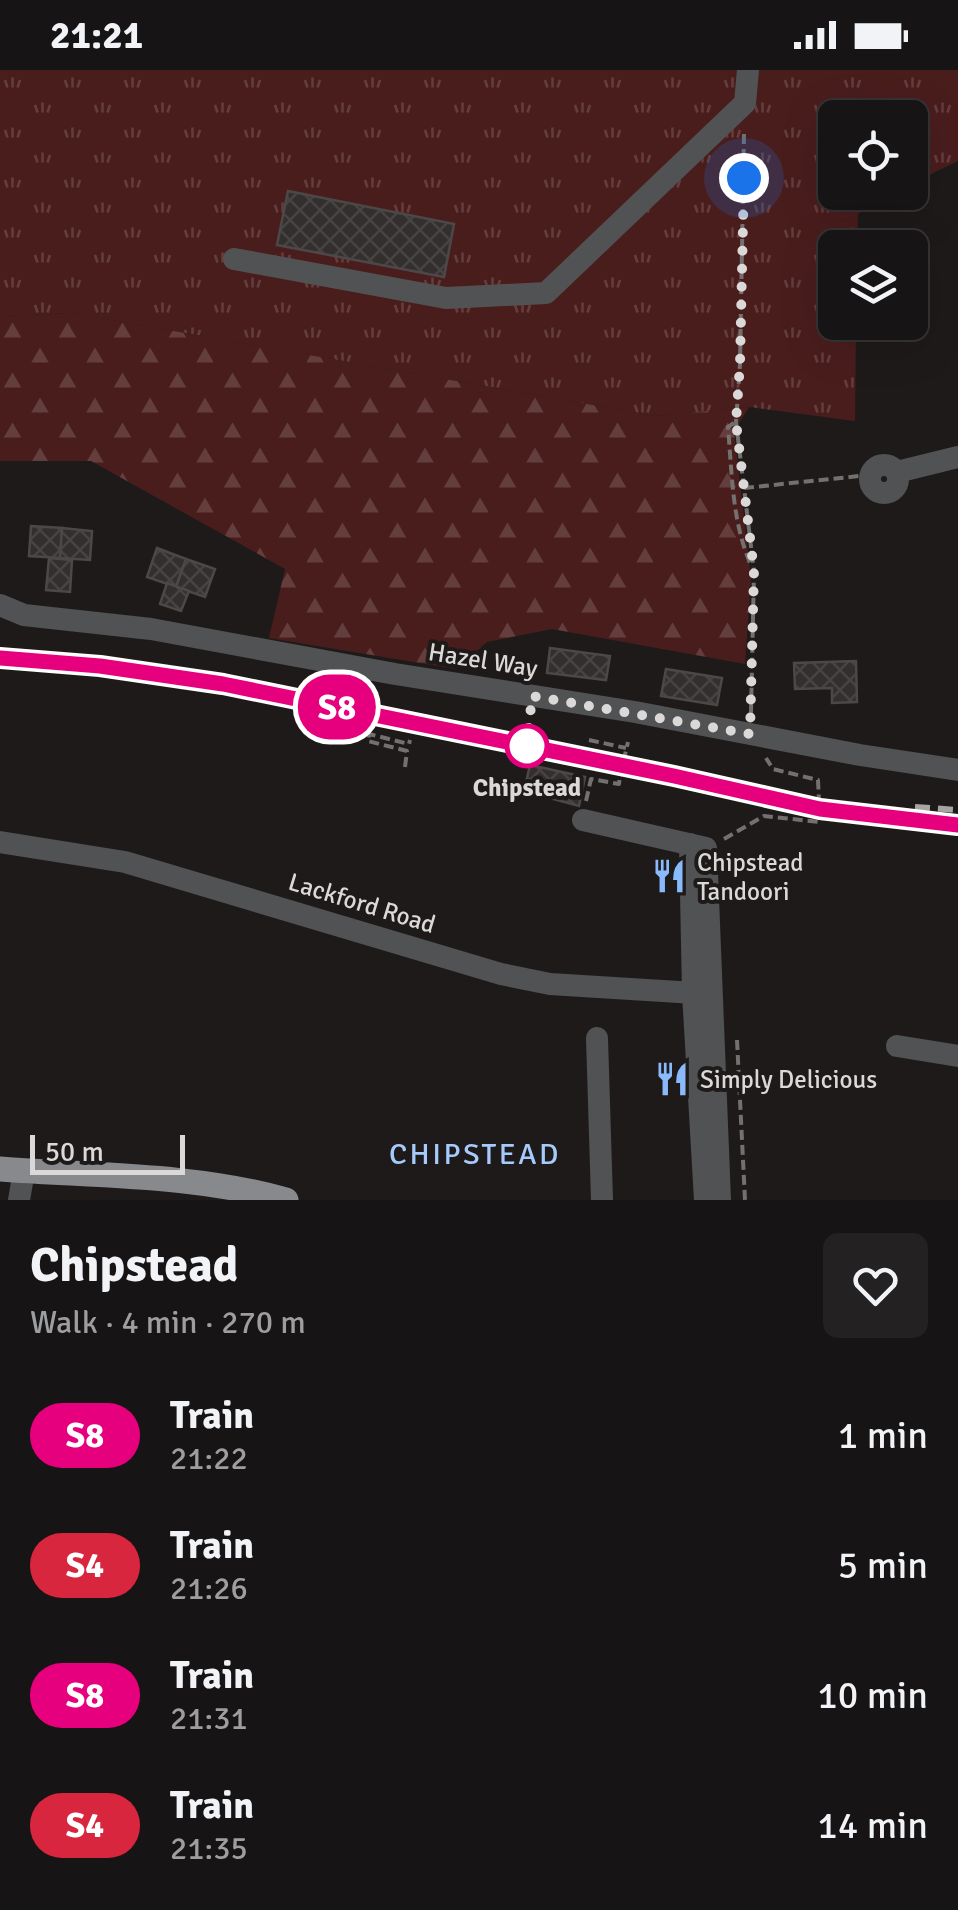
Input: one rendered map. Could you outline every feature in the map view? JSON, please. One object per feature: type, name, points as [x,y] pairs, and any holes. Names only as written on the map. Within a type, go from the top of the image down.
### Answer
[{"type":"main road","points":[[12,1170],[254,1191],[286,1200]]},
{"type":"street","points":[[234,259],[446,298],[546,293],[745,103],[748,70]]},
{"type":"street","points":[[869,475],[876,466],[888,464],[898,472],[958,457]]},
{"type":"street","name":"Hazel Way","points":[[0,605],[24,615],[152,629],[958,770]]},
{"type":"street","points":[[583,820],[698,846],[704,1200]]},
{"type":"street","name":"Lackford Road","points":[[0,842],[125,862],[501,974],[550,984],[702,993]]},
{"type":"street","points":[[702,993],[720,1200]]},
{"type":"street","points":[[597,1038],[602,1200]]},
{"type":"street","points":[[897,1046],[958,1056]]},
{"type":"street","points":[[12,1170],[19,1200]]},
{"type":"path","points":[[698,846],[764,816],[820,822],[818,780],[773,769],[750,734],[754,571],[736,422],[745,103]]},
{"type":"path","points":[[736,422],[728,428],[736,510],[744,550],[754,571]]},
{"type":"path","points":[[744,488],[869,475]]},
{"type":"path","points":[[405,768],[407,751],[368,740],[369,734],[409,744],[410,740]]},
{"type":"path","points":[[589,740],[627,745],[619,784],[590,778]]},
{"type":"green space","points":[[0,70],[958,70],[958,161],[928,175],[928,100],[818,100],[818,210],[865,210],[858,214],[858,230],[818,230],[818,340],[856,340],[855,421],[749,407],[655,416],[72,313],[0,316]]},
{"type":"green space","points":[[72,313],[655,416],[749,407],[734,431],[751,578],[745,664],[552,629],[487,642],[456,669],[269,638],[285,569],[91,461],[0,461],[0,316]]},
{"type":"building","points":[[288,191],[454,224],[444,277],[277,245]]},
{"type":"building","points":[[31,526],[62,528],[60,558],[29,556]]},
{"type":"building","points":[[62,528],[92,531],[90,560],[60,558]]},
{"type":"building","points":[[157,548],[186,559],[176,587],[147,577]]},
{"type":"building","points":[[49,558],[72,560],[70,592],[46,590]]},
{"type":"building","points":[[186,559],[215,569],[205,597],[176,587]]},
{"type":"building","points":[[167,583],[189,591],[181,611],[160,604]]},
{"type":"building","points":[[550,648],[610,656],[606,680],[547,673]]},
{"type":"building","points":[[856,661],[857,702],[832,703],[832,688],[795,689],[794,663]]},
{"type":"building","points":[[666,669],[722,678],[717,705],[661,696]]},
{"type":"building","points":[[530,765],[585,777],[579,806],[524,791]]},
{"type":"railway","points":[[0,658],[99,666],[223,683],[820,809],[958,826]]},
{"type":"railway","points":[[915,807],[958,810]]},
{"type":"train","name":"S8","points":[[0,658],[100,666],[223,684],[820,809],[958,825]]},
{"type":"place","name":"Chipstead","points":[[527,746]]},
{"type":"place","name":"Chipstead Tandoori","points":[[669,876]]},
{"type":"place","name":"Simply Delicious","points":[[672,1079]]},
{"type":"district","name":"CHIPSTEAD","points":[[475,1154]]},
{"type":"route","points":[[527,746],[532,696],[750,734],[754,571],[736,422],[744,178]]}]
